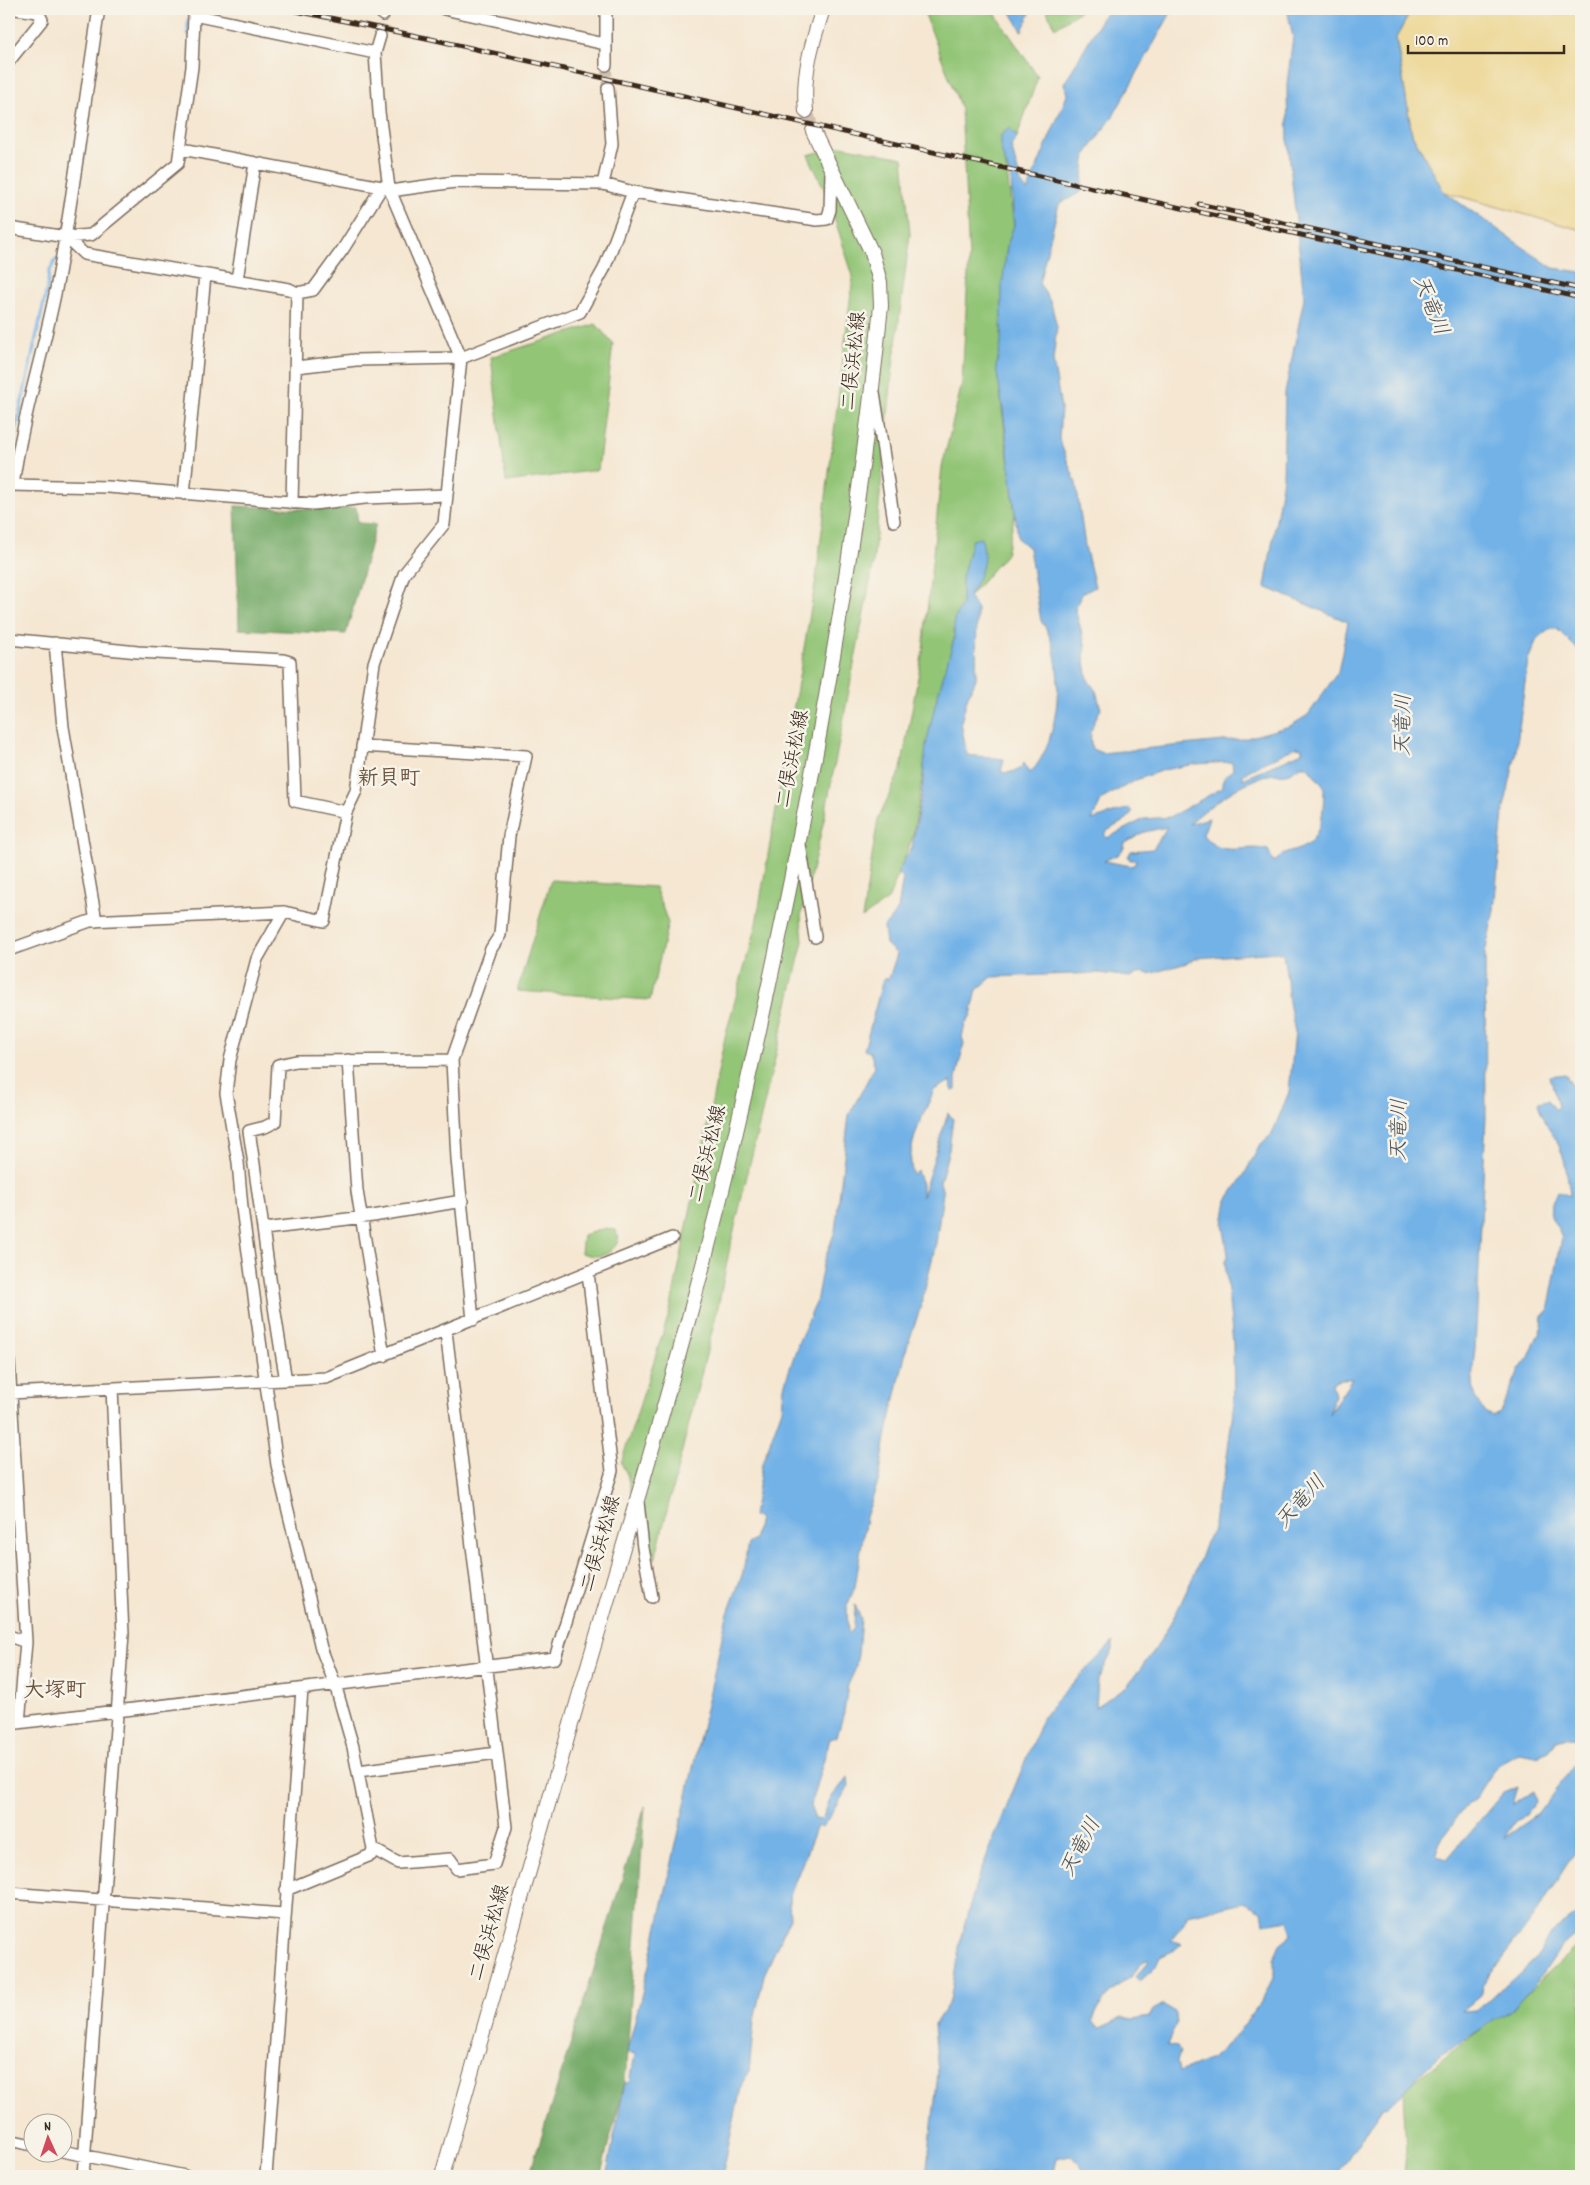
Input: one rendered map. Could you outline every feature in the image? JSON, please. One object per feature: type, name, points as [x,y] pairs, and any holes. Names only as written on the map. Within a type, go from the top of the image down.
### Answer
[{"type":"main road","points":[[806,111],[804,91],[808,56],[823,9]]},
{"type":"main road","name":"二俣浜松線","points":[[442,2176],[658,1430],[728,1166],[823,720],[855,526],[882,306],[880,282],[872,253],[831,174],[813,131]]},
{"type":"street","points":[[9,61],[42,20],[38,12],[16,9]]},
{"type":"street","points":[[99,9],[66,237],[11,485],[108,487],[313,504],[365,498],[447,495]]},
{"type":"street","points":[[444,9],[605,44]]},
{"type":"street","points":[[606,9],[606,65]]},
{"type":"street","points":[[9,228],[66,237],[91,235],[178,164],[182,149],[192,67],[193,12],[375,53]]},
{"type":"street","points":[[9,950],[90,921],[284,912],[324,922],[346,812],[356,791],[374,663],[404,574],[444,524],[461,358],[387,189],[375,53],[380,36]]},
{"type":"street","points":[[603,184],[612,144],[608,88]]},
{"type":"street","points":[[182,149],[387,189],[455,182],[603,184],[633,192],[817,220],[827,219],[830,210],[831,174]]},
{"type":"street","points":[[237,280],[255,164]]},
{"type":"street","points":[[66,237],[84,254],[289,288],[298,293],[313,290],[387,189]]},
{"type":"street","points":[[296,367],[356,360],[461,358],[580,312],[604,269],[633,192]]},
{"type":"street","points":[[184,494],[206,275]]},
{"type":"street","points":[[292,503],[298,293]]},
{"type":"street","points":[[873,386],[894,521]]},
{"type":"street","points":[[9,638],[138,652],[290,662],[295,801],[346,812]]},
{"type":"street","points":[[54,643],[63,727],[96,921]]},
{"type":"street","points":[[362,746],[526,756],[509,836],[500,935],[491,949],[452,1060],[457,1159],[473,1320]]},
{"type":"street","points":[[799,837],[815,937]]},
{"type":"street","points":[[284,912],[257,959],[230,1060],[226,1093],[238,1162],[262,1362],[268,1382],[277,1465],[321,1648],[335,1684],[353,1747],[373,1849],[372,1856],[286,1890]]},
{"type":"street","points":[[286,1380],[271,1292],[264,1229],[249,1131],[265,1128],[275,1122],[278,1065],[296,1062],[348,1060],[452,1060]]},
{"type":"street","points":[[348,1060],[360,1217],[384,1356]]},
{"type":"street","points":[[264,1229],[360,1217],[462,1201]]},
{"type":"street","points":[[9,1393],[326,1378],[672,1238]]},
{"type":"street","points":[[9,1362],[9,1393],[26,1642],[14,1724],[555,1658],[612,1471],[588,1273]]},
{"type":"street","points":[[373,1849],[398,1863],[450,1859],[457,1869],[494,1864],[506,1827],[446,1331]]},
{"type":"street","points":[[82,2176],[123,1634],[112,1388]]},
{"type":"street","points":[[638,1494],[643,1548],[652,1597]]},
{"type":"street","points":[[9,1636],[26,1642]]},
{"type":"street","points":[[266,2176],[302,1689]]},
{"type":"street","points":[[358,1771],[497,1753]]},
{"type":"street","points":[[9,1893],[284,1914]]},
{"type":"street","points":[[9,2140],[22,2143]]},
{"type":"street","points":[[72,2154],[186,2176]]},
{"type":"green space","points":[[923,9],[992,9],[1038,77],[1017,137],[1002,136],[1014,225],[999,383],[1015,514],[1006,554],[962,605],[925,761],[913,836],[888,900],[862,918],[878,819],[901,769],[923,650],[942,467],[962,383],[969,257],[961,109]]},
{"type":"green space","points":[[1046,9],[1083,9],[1055,28]]},
{"type":"green space","points":[[842,146],[903,158],[910,234],[892,375],[873,566],[824,820],[801,916],[803,941],[730,1247],[718,1307],[655,1559],[634,1506],[627,1474],[621,1463],[670,1311],[725,1037],[756,924],[816,579],[853,276],[827,195],[808,155]]},
{"type":"green space","points":[[596,324],[613,344],[598,470],[506,482],[491,357]]},
{"type":"green space","points":[[235,506],[329,510],[356,507],[358,523],[376,524],[346,634],[239,629]]},
{"type":"green space","points":[[551,880],[655,887],[668,923],[650,1000],[517,991]]},
{"type":"green space","points":[[606,1228],[616,1230],[618,1242],[610,1251],[597,1256],[581,1253],[583,1235]]},
{"type":"green space","points":[[645,1806],[625,2083],[600,2176],[529,2176]]},
{"type":"green space","points":[[1581,1942],[1581,2176],[1404,2176],[1406,2151],[1403,2090],[1522,1997]]},
{"type":"sand","points":[[1412,9],[1581,9],[1581,230],[1444,192],[1412,134],[1396,38]]},
{"type":"water","points":[[1009,9],[1032,9],[1022,31]]},
{"type":"water","name":"天竜川","points":[[1110,9],[1173,9],[1112,118],[1086,154],[1081,192],[1059,204],[1039,283],[1051,303],[1057,327],[1053,360],[1061,408],[1059,439],[1076,483],[1085,546],[1095,587],[1082,594],[1075,609],[1086,647],[1084,656],[1088,680],[1096,691],[1101,709],[1092,728],[1092,749],[1102,753],[1243,739],[1290,726],[1308,715],[1338,672],[1348,622],[1265,587],[1283,478],[1285,393],[1304,298],[1288,143],[1287,84],[1293,37],[1287,9],[1412,9],[1396,38],[1412,134],[1444,192],[1553,268],[1581,272],[1581,653],[1557,629],[1550,629],[1537,639],[1528,660],[1515,758],[1503,812],[1494,910],[1485,954],[1486,1118],[1473,1377],[1479,1404],[1493,1416],[1500,1413],[1519,1370],[1529,1357],[1542,1326],[1543,1315],[1548,1312],[1562,1238],[1550,1212],[1557,1191],[1570,1196],[1561,1152],[1544,1119],[1538,1102],[1548,1100],[1556,1110],[1558,1107],[1550,1076],[1565,1074],[1581,1101],[1581,1738],[1570,1737],[1557,1741],[1549,1751],[1537,1756],[1518,1753],[1498,1764],[1476,1798],[1463,1809],[1440,1841],[1435,1856],[1447,1859],[1503,1793],[1518,1787],[1513,1804],[1534,1791],[1536,1803],[1527,1816],[1515,1821],[1504,1838],[1536,1816],[1565,1778],[1581,1749],[1581,1842],[1537,1912],[1482,1986],[1481,1994],[1461,2011],[1475,2010],[1490,2000],[1539,1955],[1551,1933],[1581,1912],[1581,1933],[1576,1934],[1561,1947],[1543,1974],[1512,2009],[1436,2058],[1388,2107],[1382,2108],[1336,2176],[1082,2176],[1084,2175],[1079,2164],[1070,2155],[1057,2158],[1054,2173],[1058,2176],[926,2176],[938,2074],[934,2025],[950,2001],[961,1936],[978,1878],[1042,1719],[1058,1698],[1113,1642],[1113,1650],[1098,1680],[1096,1707],[1127,1686],[1156,1648],[1177,1611],[1195,1573],[1206,1542],[1213,1532],[1218,1492],[1224,1478],[1234,1404],[1233,1343],[1225,1261],[1228,1254],[1223,1224],[1227,1200],[1244,1175],[1260,1145],[1272,1134],[1289,1092],[1295,1032],[1288,997],[1283,954],[1277,952],[1197,958],[1187,963],[1149,974],[1142,972],[1130,977],[1099,973],[992,977],[977,990],[971,1015],[965,1025],[962,1037],[964,1043],[956,1078],[956,1090],[952,1091],[951,1081],[934,1090],[916,1132],[911,1154],[913,1175],[917,1171],[922,1184],[922,1197],[948,1113],[953,1119],[949,1150],[940,1182],[943,1193],[936,1243],[921,1306],[907,1347],[886,1437],[879,1479],[866,1517],[855,1587],[847,1606],[848,1634],[854,1628],[855,1605],[861,1619],[858,1654],[855,1670],[848,1685],[844,1712],[837,1737],[830,1739],[810,1806],[815,1819],[822,1820],[830,1799],[848,1777],[849,1786],[822,1828],[817,1826],[789,1897],[790,1918],[764,1975],[754,2021],[749,2072],[742,2083],[722,2176],[606,2176],[625,2083],[630,2083],[635,2054],[627,2052],[651,1957],[726,1619],[743,1572],[748,1542],[754,1541],[759,1518],[753,1516],[762,1464],[782,1409],[784,1386],[799,1341],[816,1303],[823,1264],[835,1231],[849,1115],[875,1066],[870,1052],[864,1050],[883,979],[889,978],[897,954],[886,944],[884,927],[898,910],[903,877],[897,873],[912,847],[922,790],[926,745],[935,705],[954,639],[954,619],[962,605],[962,578],[972,540],[981,538],[984,561],[977,582],[969,596],[977,609],[976,679],[967,699],[961,722],[967,755],[1004,759],[1001,772],[1007,773],[1019,770],[1024,763],[1030,773],[1049,741],[1054,721],[1058,676],[1055,655],[1050,636],[1041,621],[1029,548],[1018,539],[996,367],[1001,344],[1002,285],[1007,246],[1014,225],[1011,179],[1001,150],[1001,135],[1009,128],[1017,137],[1011,146],[1021,183],[1027,191],[1068,93],[1064,84],[1102,18]],"holes":[[[1296,747],[1302,748],[1302,752],[1243,779],[1243,775]],[[1232,762],[1233,770],[1224,778],[1222,788],[1170,817],[1144,819],[1107,838],[1104,834],[1132,813],[1129,808],[1092,820],[1102,799],[1136,780],[1163,770],[1195,764]],[[1300,766],[1307,766],[1324,787],[1322,813],[1313,839],[1307,845],[1284,854],[1276,861],[1273,861],[1268,850],[1259,848],[1226,849],[1211,843],[1203,835],[1209,818],[1189,824],[1205,810],[1245,784],[1264,776],[1290,773]],[[1167,827],[1153,849],[1131,851],[1128,857],[1130,860],[1136,860],[1135,864],[1131,866],[1104,861],[1119,854],[1124,848],[1124,844],[1144,832]],[[1340,1379],[1352,1379],[1329,1414],[1335,1396],[1332,1383]],[[1243,1902],[1262,1911],[1264,1924],[1288,1920],[1292,1935],[1280,1945],[1273,1959],[1273,1978],[1261,2002],[1234,2038],[1211,2059],[1179,2072],[1177,2061],[1180,2051],[1176,2047],[1167,2045],[1176,2024],[1175,2013],[1164,2004],[1153,2010],[1149,2017],[1133,2020],[1122,2018],[1100,2028],[1092,2022],[1109,1993],[1132,1976],[1141,1963],[1148,1959],[1150,1960],[1135,1977],[1140,1981],[1155,1968],[1160,1957],[1177,1949],[1182,1944],[1171,1940],[1182,1927],[1188,1915]]]},
{"type":"waterway","points":[[188,20],[188,34]]},
{"type":"waterway","points":[[9,461],[49,272],[56,259]]},
{"type":"waterway","points":[[9,1486],[12,1548],[9,1614]]},
{"type":"waterway","points":[[9,1687],[12,1733],[9,1776]]},
{"type":"tunnel","points":[[380,36],[383,15]]},
{"type":"tunnel","points":[[606,65],[608,88]]},
{"type":"tunnel","points":[[806,111],[813,131]]},
{"type":"railway","points":[[287,9],[431,39],[1581,298]]},
{"type":"railway","points":[[1199,204],[1581,289]]},
{"type":"district","name":"新貝町","points":[[389,780]]},
{"type":"district","name":"大塚町","points":[[55,1692]]}]
